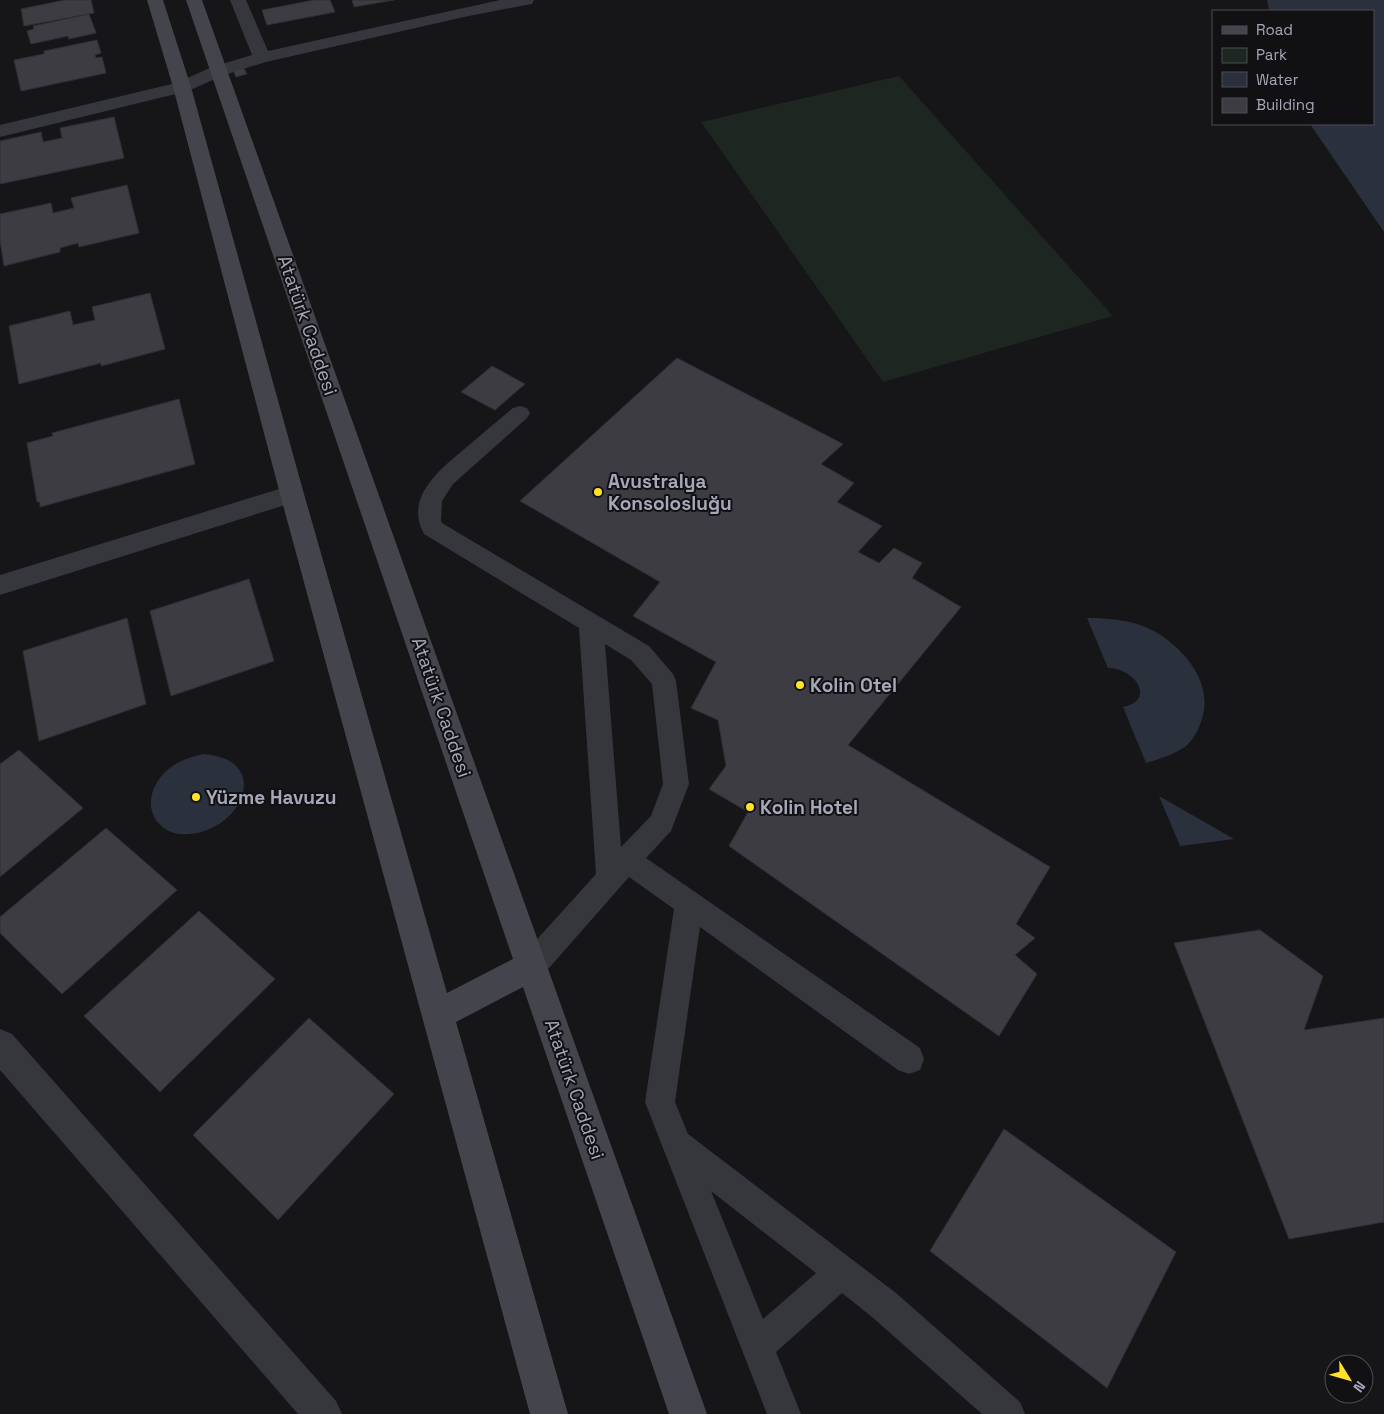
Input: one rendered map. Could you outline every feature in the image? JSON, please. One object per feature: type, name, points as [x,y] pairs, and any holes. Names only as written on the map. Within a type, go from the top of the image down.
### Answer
[{"type":"main road","points":[[155,0],[182,86],[292,494],[549,1414]]},
{"type":"main road","name":"Atatürk Caddesi","points":[[194,0],[688,1414]]},
{"type":"main road","points":[[438,1014],[532,966]]},
{"type":"street","points":[[238,0],[262,58]]},
{"type":"street","points":[[0,131],[182,86],[218,71],[262,58],[461,6],[526,0]]},
{"type":"street","points":[[0,585],[292,494]]},
{"type":"street","points":[[0,1045],[324,1414]]},
{"type":"lane","points":[[520,413],[436,488],[428,511],[432,528],[640,653],[664,681],[676,784],[662,824],[618,869],[532,966]]},
{"type":"lane","points":[[592,624],[618,869]]},
{"type":"lane","points":[[618,869],[689,904],[909,1059]]},
{"type":"lane","points":[[689,904],[660,1102],[784,1414]]},
{"type":"lane","points":[[679,1146],[884,1305],[1008,1414]]},
{"type":"lane","points":[[757,1346],[842,1272]]},
{"type":"green space","points":[[899,76],[1113,316],[883,382],[701,122]]},
{"type":"water","points":[[1267,0],[1384,0],[1384,232],[1311,125],[1374,125],[1374,10],[1269,10]]},
{"type":"water","points":[[1087,618],[1121,620],[1146,627],[1176,647],[1186,658],[1200,681],[1204,694],[1204,708],[1198,729],[1185,747],[1171,755],[1146,763],[1123,707],[1133,704],[1139,698],[1138,685],[1127,673],[1118,669],[1108,668]]},
{"type":"water","name":"Yüzme Havuzu","points":[[203,754],[225,759],[238,768],[244,780],[243,794],[236,808],[224,821],[208,830],[178,834],[167,830],[153,815],[151,797],[154,788],[159,779],[174,765]]},
{"type":"water","points":[[1159,796],[1234,839],[1180,846]]},
{"type":"building","points":[[65,0],[91,0],[94,13],[24,26],[21,9]]},
{"type":"building","points":[[314,0],[330,0],[335,12],[267,25],[262,10]]},
{"type":"building","points":[[352,0],[394,0],[354,7]]},
{"type":"building","points":[[89,14],[96,33],[69,39],[68,36],[31,44],[27,31],[34,29],[33,26]]},
{"type":"building","points":[[97,40],[101,53],[95,55],[96,58],[102,57],[106,73],[21,91],[14,60],[44,54],[44,51]]},
{"type":"building","points":[[243,67],[247,74],[236,77],[233,70]]},
{"type":"building","points":[[114,117],[124,158],[0,184],[0,141],[41,132],[43,142],[62,138],[60,128]]},
{"type":"building","points":[[127,185],[139,233],[79,247],[78,243],[60,248],[60,252],[4,266],[0,240],[0,214],[51,203],[53,213],[74,208],[71,198]]},
{"type":"building","points":[[150,293],[165,349],[101,366],[101,363],[19,384],[9,326],[70,311],[73,325],[95,320],[92,307]]},
{"type":"building","name":"Kolin Otel","points":[[677,358],[843,444],[821,464],[854,483],[837,502],[882,526],[858,552],[879,563],[894,548],[922,563],[912,578],[961,607],[848,745],[1050,867],[1016,924],[1035,938],[1015,955],[1037,974],[999,1036],[729,846],[748,812],[709,789],[726,766],[718,720],[691,708],[716,662],[633,616],[660,582],[520,501]]},
{"type":"building","points":[[492,366],[525,384],[495,410],[461,392]]},
{"type":"building","points":[[179,399],[195,464],[40,507],[40,502],[37,502],[27,443],[53,436],[52,433]]},
{"type":"building","points":[[249,579],[274,661],[171,696],[150,611]]},
{"type":"building","points":[[127,618],[146,704],[39,741],[23,651]]},
{"type":"building","points":[[19,750],[83,808],[0,877],[0,764]]},
{"type":"building","points":[[106,828],[177,890],[62,994],[0,933],[0,917]]},
{"type":"building","points":[[199,911],[275,979],[160,1092],[84,1016]]},
{"type":"building","points":[[1260,930],[1323,976],[1304,1030],[1384,1018],[1384,1222],[1289,1239],[1174,943]]},
{"type":"building","points":[[309,1018],[394,1094],[278,1220],[193,1135]]},
{"type":"building","points":[[1004,1129],[1176,1252],[1107,1388],[930,1251]]},
{"type":"place","name":"Avustralya Konsolosluğu","points":[[598,492]]},
{"type":"place","name":"Kolin Otel","points":[[800,685]]},
{"type":"place","name":"Yüzme Havuzu","points":[[196,797]]},
{"type":"place","name":"Kolin Hotel","points":[[750,807]]}]
